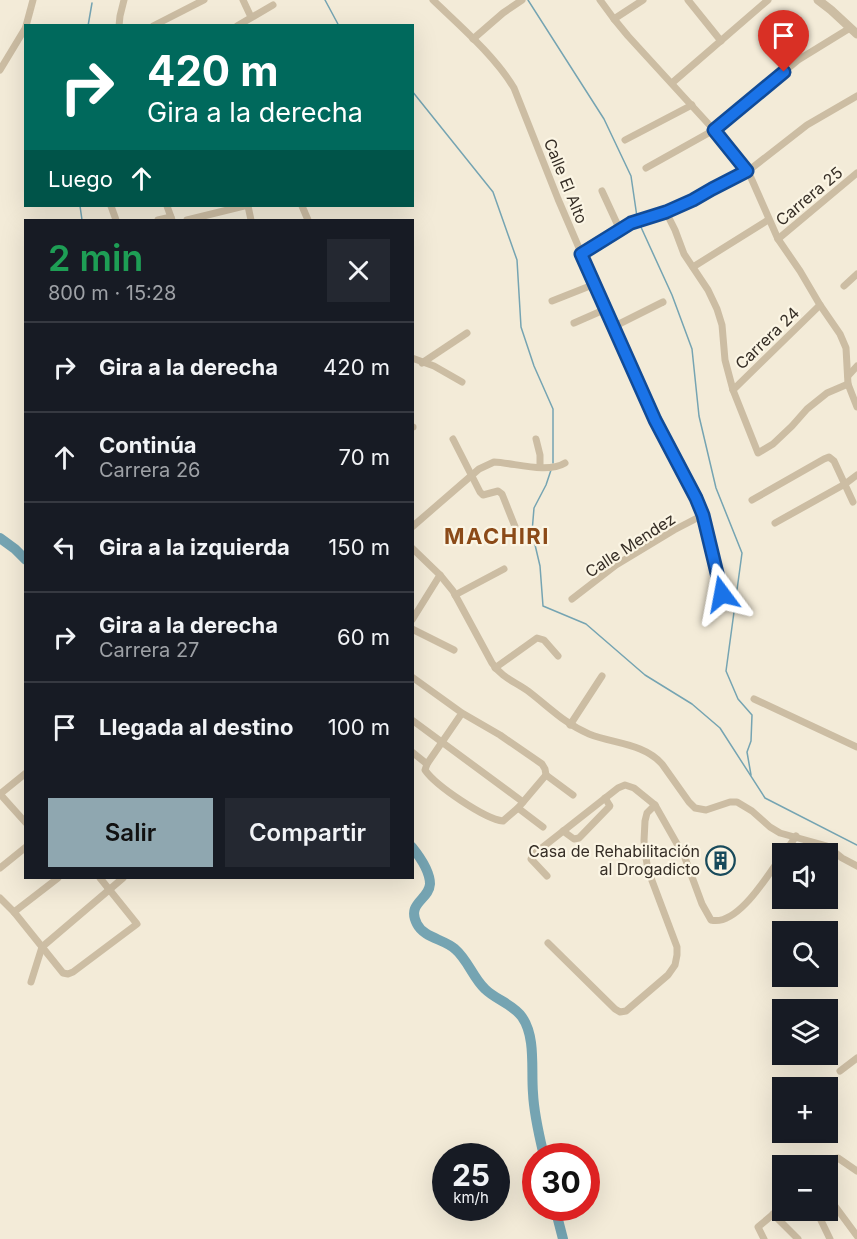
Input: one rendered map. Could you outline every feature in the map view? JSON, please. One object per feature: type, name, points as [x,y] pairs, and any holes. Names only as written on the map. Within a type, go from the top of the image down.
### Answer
[{"type":"street","points":[[27,24],[33,0]]},
{"type":"street","points":[[119,24],[124,0]]},
{"type":"street","points":[[157,24],[204,0]]},
{"type":"street","points":[[243,0],[251,17]]},
{"type":"street","name":"Calle El Alto","points":[[433,0],[473,39],[508,78],[514,88],[613,327],[655,420],[703,515],[722,594]]},
{"type":"street","points":[[473,39],[522,0]]},
{"type":"street","points":[[600,0],[614,20],[692,105],[747,171],[778,239],[840,334],[846,348],[848,380],[857,406]]},
{"type":"street","points":[[614,20],[643,0]]},
{"type":"street","points":[[687,0],[721,41]]},
{"type":"street","points":[[672,83],[768,0]]},
{"type":"street","points":[[646,168],[714,130],[798,60],[853,31],[818,0]]},
{"type":"street","points":[[240,24],[273,5]]},
{"type":"street","points":[[0,70],[24,29]]},
{"type":"street","points":[[581,254],[631,223],[666,212],[693,200],[747,171],[807,125],[857,96]]},
{"type":"street","points":[[625,140],[692,105]]},
{"type":"street","name":"Carrera 25","points":[[778,239],[857,173]]},
{"type":"street","points":[[602,191],[620,230]]},
{"type":"street","points":[[191,219],[242,207]]},
{"type":"street","points":[[666,212],[684,254],[717,309],[722,326],[725,360],[733,390],[758,453],[773,444],[807,409],[848,380],[857,366]]},
{"type":"street","points":[[693,267],[768,220]]},
{"type":"street","points":[[844,286],[857,274]]},
{"type":"street","points":[[552,301],[595,284]]},
{"type":"street","points":[[613,327],[663,302]]},
{"type":"street","name":"Carrera 24","points":[[733,390],[820,305]]},
{"type":"street","points":[[574,323],[606,309]]},
{"type":"street","points":[[422,363],[467,333]]},
{"type":"street","points":[[414,359],[434,366],[462,382]]},
{"type":"street","points":[[453,439],[480,492],[483,495],[498,491],[502,494],[518,534]]},
{"type":"street","points":[[536,439],[540,467]]},
{"type":"street","points":[[752,500],[829,457],[834,461],[853,502]]},
{"type":"street","points":[[414,525],[479,469],[494,462],[549,468],[562,465]]},
{"type":"street","points":[[775,523],[857,475]]},
{"type":"street","name":"Calle Mendez","points":[[573,599],[616,566],[703,515]]},
{"type":"street","points":[[414,550],[440,575],[455,595],[499,673],[526,690],[561,719],[592,735],[646,751],[662,764],[695,808],[706,810],[737,802],[780,833],[827,846],[857,866]]},
{"type":"street","points":[[455,595],[504,569]]},
{"type":"street","points":[[414,617],[440,575]]},
{"type":"street","points":[[414,630],[454,650]]},
{"type":"street","points":[[495,668],[537,638],[544,640],[558,656]]},
{"type":"street","points":[[570,725],[602,676]]},
{"type":"street","points":[[414,678],[462,713],[500,735],[542,764],[546,775],[573,795]]},
{"type":"street","points":[[753,699],[857,747]]},
{"type":"street","points":[[462,713],[425,770],[429,776],[457,797],[483,814],[504,821],[546,775]]},
{"type":"street","points":[[414,721],[521,805],[543,827]]},
{"type":"street","points":[[414,754],[428,764]]},
{"type":"street","points":[[24,775],[0,794],[24,821]]},
{"type":"street","points":[[547,876],[531,859],[534,854],[625,784],[642,793],[655,805],[685,858],[702,904],[711,920],[717,922],[725,920],[745,905],[772,869]]},
{"type":"street","points":[[563,831],[574,839],[579,838],[610,806],[605,798]]},
{"type":"street","points":[[548,943],[615,1009],[621,1012],[626,1011],[668,975],[675,965],[677,947],[648,870],[644,841],[647,813],[655,805]]},
{"type":"street","points":[[791,843],[796,836]]},
{"type":"street","points":[[2,863],[24,848]]},
{"type":"street","points":[[14,912],[57,879]]},
{"type":"street","points":[[0,898],[63,972],[68,974],[74,972],[137,924],[101,879]]},
{"type":"street","points":[[31,982],[42,946],[122,879]]},
{"type":"street","points":[[840,1071],[857,1058]]},
{"type":"street","points":[[838,1158],[857,1171]]},
{"type":"street","points":[[838,1211],[857,1236]]},
{"type":"street","points":[[764,1239],[758,1227],[772,1215]]},
{"type":"street","points":[[780,1221],[798,1239]]},
{"type":"street","points":[[821,1221],[830,1239]]},
{"type":"waterway","points":[[325,0],[338,24]]},
{"type":"waterway","points":[[528,0],[604,119],[631,176],[637,217]]},
{"type":"waterway","points":[[88,24],[92,3]]},
{"type":"waterway","points":[[414,93],[493,192],[517,260],[521,327],[534,366],[553,409],[553,463]]},
{"type":"waterway","points":[[80,207],[82,219]]},
{"type":"waterway","points":[[640,225],[672,295],[692,349],[699,416],[716,488],[742,553],[726,671],[738,699],[752,715],[751,741],[747,752],[751,775]]},
{"type":"waterway","points":[[551,470],[534,508],[532,532],[540,566],[543,606],[586,624],[645,675],[692,704],[720,728],[765,798],[857,845]]},
{"type":"waterway","points":[[0,538],[24,558]]},
{"type":"waterway","points":[[414,850],[430,879],[429,889],[414,911],[414,917],[420,929],[455,949],[481,985],[514,1009],[526,1025],[532,1054],[534,1109],[541,1143]]},
{"type":"waterway","points":[[558,1221],[563,1239]]},
{"type":"place","name":"Casa de Rehabilitación al Drogadicto","points":[[721,860]]},
{"type":"district","name":"MACHIRI","points":[[497,536]]},
{"type":"route","points":[[722,594],[703,515],[696,498],[655,420],[581,254],[631,223],[666,212],[693,200],[747,171],[714,130],[784,72]]}]
